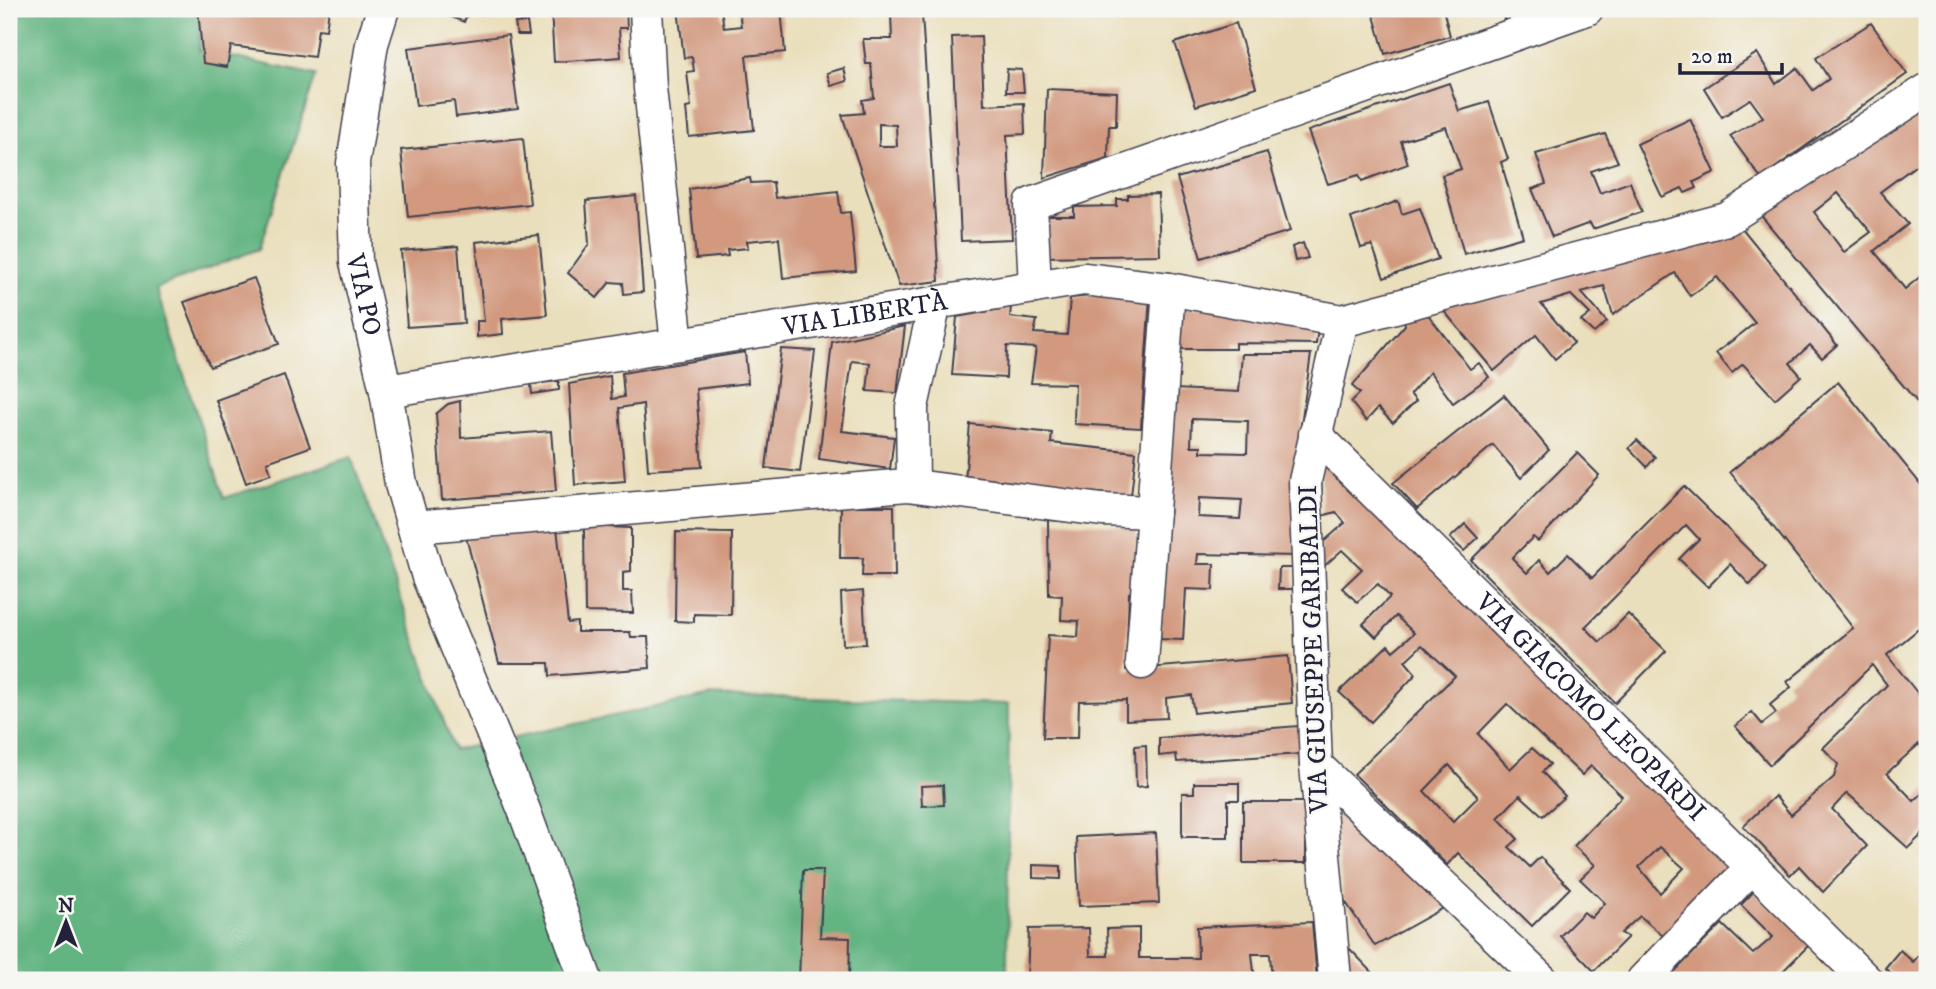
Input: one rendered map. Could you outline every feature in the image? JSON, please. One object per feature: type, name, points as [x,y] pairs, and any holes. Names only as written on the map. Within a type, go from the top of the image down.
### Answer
[{"type":"street","name":"VIA PO","points":[[383,9],[372,44],[353,163],[356,262],[386,391],[401,484],[428,577],[524,810],[586,980]]},
{"type":"street","points":[[646,9],[650,88],[677,344]]},
{"type":"street","points":[[1035,287],[1031,204],[1587,9]]},
{"type":"street","points":[[1342,321],[1727,219],[1927,90]]},
{"type":"street","name":"VIA LIBERTÀ","points":[[386,391],[1084,279],[1169,289],[1342,321]]},
{"type":"street","points":[[1142,663],[1169,289]]},
{"type":"street","points":[[913,485],[912,407],[935,303]]},
{"type":"street","name":"VIA GIUSEPPE GARIBALDI","points":[[1335,980],[1316,765],[1305,481],[1342,321]]},
{"type":"street","name":"VIA GIACOMO LEOPARDI","points":[[1315,434],[1866,980]]},
{"type":"street","points":[[414,527],[913,485],[1102,510],[1153,512]]},
{"type":"street","points":[[1316,765],[1542,980]]},
{"type":"street","points":[[1643,980],[1752,867]]},
{"type":"green space","points":[[9,9],[201,9],[199,50],[316,75],[259,249],[156,288],[224,498],[351,457],[454,750],[711,695],[1009,704],[1007,980],[9,980]]},
{"type":"building","points":[[198,9],[329,9],[326,30],[318,29],[314,57],[231,46],[227,67],[203,63]]},
{"type":"building","points":[[432,9],[484,9],[481,15],[469,10],[464,22]]},
{"type":"building","points":[[551,9],[626,9],[627,28],[619,28],[621,57],[554,62]]},
{"type":"building","points":[[678,9],[721,9],[724,28],[741,26],[739,9],[781,9],[785,52],[746,56],[754,130],[689,137],[686,108],[691,107],[687,72],[694,71],[692,57],[684,58]]},
{"type":"building","points":[[1372,9],[1443,9],[1450,36],[1385,54]]},
{"type":"building","points":[[1503,9],[1575,9],[1576,10],[1504,20]]},
{"type":"building","points":[[891,14],[922,14],[939,281],[899,286],[842,115],[864,113],[862,100],[874,98],[871,64],[866,64],[863,39],[892,39]],"holes":[[[879,124],[896,125],[897,146],[879,146]]]},
{"type":"building","points":[[527,22],[529,35],[517,35],[515,23]]},
{"type":"building","points":[[1236,23],[1256,87],[1196,106],[1175,43]]},
{"type":"building","points":[[1871,23],[1907,74],[1761,178],[1730,136],[1763,117],[1750,99],[1722,117],[1704,88],[1757,53],[1776,84],[1797,68],[1813,90],[1829,79],[1816,58]]},
{"type":"building","points":[[508,35],[518,109],[456,117],[454,101],[416,106],[408,48]]},
{"type":"building","points":[[981,36],[984,105],[1024,103],[1025,134],[1007,135],[1012,239],[961,241],[952,37]]},
{"type":"building","points":[[844,68],[847,81],[831,86],[827,73]]},
{"type":"building","points":[[1007,69],[1022,70],[1024,92],[1006,92]]},
{"type":"building","points":[[1449,83],[1459,111],[1489,102],[1508,159],[1501,162],[1523,237],[1464,254],[1442,175],[1461,169],[1446,127],[1401,141],[1408,164],[1362,181],[1359,175],[1328,184],[1308,131]]},
{"type":"building","points":[[1047,89],[1117,92],[1116,126],[1109,126],[1108,158],[1044,178]]},
{"type":"building","points":[[1927,102],[1927,157],[1880,192],[1908,224],[1874,251],[1905,289],[1927,271],[1927,414],[1758,212]],"holes":[[[1838,193],[1871,232],[1844,252],[1814,212]]]},
{"type":"building","points":[[1690,119],[1715,172],[1694,182],[1697,188],[1685,193],[1682,188],[1662,197],[1637,144]]},
{"type":"building","points":[[1605,134],[1618,162],[1591,171],[1600,193],[1630,182],[1642,212],[1593,229],[1590,223],[1552,237],[1532,189],[1546,184],[1536,154]]},
{"type":"building","points":[[523,138],[530,204],[408,217],[401,150]]},
{"type":"building","points":[[1267,152],[1290,231],[1201,258],[1177,178]]},
{"type":"building","points":[[750,178],[751,183],[773,182],[775,198],[838,191],[841,213],[850,212],[856,271],[783,278],[779,238],[747,241],[748,248],[727,250],[728,256],[696,259],[689,189]]},
{"type":"building","points":[[1158,194],[1160,255],[1040,257],[1038,216],[1074,216],[1074,207],[1117,206],[1117,199],[1128,199],[1128,195]]},
{"type":"building","points":[[636,196],[643,292],[624,294],[623,283],[610,282],[597,298],[568,273],[589,244],[586,201]]},
{"type":"building","points":[[1398,201],[1402,214],[1420,208],[1438,259],[1384,278],[1372,245],[1361,248],[1351,218]]},
{"type":"building","points":[[1733,217],[1837,345],[1822,358],[1810,345],[1790,363],[1801,376],[1775,399],[1743,364],[1732,373],[1716,353],[1755,323],[1717,277],[1690,296],[1675,273],[1613,315],[1604,286],[1581,292],[1607,322],[1594,333],[1581,321],[1590,314],[1571,295],[1541,304],[1574,343],[1555,359],[1536,335],[1494,371],[1434,299]]},
{"type":"building","points":[[539,235],[547,315],[502,319],[503,334],[477,337],[477,321],[484,321],[476,242]]},
{"type":"building","points":[[1303,243],[1308,258],[1295,261],[1292,247]]},
{"type":"building","points":[[458,246],[464,323],[407,327],[401,251]]},
{"type":"building","points":[[254,278],[279,344],[210,367],[184,302]]},
{"type":"building","points":[[1111,294],[1150,296],[1141,428],[1074,424],[1075,384],[1031,383],[1036,348],[1007,346],[1006,378],[952,375],[957,317],[1011,307],[1010,317],[1037,320],[1034,333],[1067,335],[1070,298]]},
{"type":"building","points":[[1175,307],[1319,318],[1316,344],[1235,343],[1235,349],[1174,349]]},
{"type":"building","points":[[1426,312],[1470,369],[1479,363],[1489,377],[1453,403],[1430,372],[1410,394],[1416,401],[1393,423],[1378,408],[1366,421],[1351,402],[1360,393],[1352,386],[1405,325],[1404,318]]},
{"type":"building","points":[[905,326],[897,393],[867,391],[870,363],[852,361],[842,431],[894,437],[890,469],[819,459],[832,342]]},
{"type":"building","points":[[781,349],[815,351],[800,472],[766,468]]},
{"type":"building","points":[[745,352],[748,383],[696,389],[702,467],[648,470],[643,404],[619,408],[625,481],[575,485],[569,384],[610,376],[612,399],[624,397],[622,373]]},
{"type":"building","points":[[1242,354],[1311,354],[1295,468],[1296,556],[1198,554],[1197,564],[1214,564],[1213,590],[1186,589],[1183,640],[1160,639],[1175,389],[1239,392]],"holes":[[[1192,419],[1248,421],[1247,453],[1201,452],[1201,446],[1191,446]],[[1199,498],[1242,500],[1240,519],[1198,517]]]},
{"type":"building","points":[[284,375],[310,447],[267,462],[271,474],[246,483],[216,400]]},
{"type":"building","points":[[559,381],[559,390],[532,394],[531,384]]},
{"type":"building","points":[[1838,382],[1927,492],[1927,622],[1887,655],[1927,705],[1927,755],[1919,744],[1887,773],[1914,801],[1927,789],[1927,830],[1908,848],[1847,793],[1832,809],[1867,846],[1823,892],[1799,866],[1790,875],[1743,826],[1775,796],[1791,815],[1834,777],[1838,764],[1823,748],[1887,685],[1872,665],[1770,765],[1735,726],[1752,712],[1762,724],[1776,713],[1770,705],[1791,687],[1787,682],[1853,628],[1730,472]]},
{"type":"building","points":[[1504,395],[1549,450],[1521,478],[1493,445],[1417,509],[1393,483]]},
{"type":"building","points":[[460,401],[461,438],[551,431],[556,491],[442,500],[436,414],[448,404]]},
{"type":"building","points":[[970,424],[1052,433],[1051,443],[1136,452],[1131,496],[965,481]]},
{"type":"building","points":[[1637,440],[1655,457],[1647,467],[1629,448]]},
{"type":"building","points":[[1577,453],[1599,475],[1538,541],[1533,537],[1512,558],[1527,573],[1539,560],[1550,572],[1568,554],[1592,578],[1684,486],[1766,567],[1750,585],[1730,564],[1708,587],[1679,559],[1699,539],[1686,525],[1585,627],[1600,642],[1628,614],[1666,651],[1615,703],[1471,560]]},
{"type":"building","points":[[1331,462],[1736,865],[1663,936],[1640,916],[1621,933],[1628,937],[1594,971],[1560,936],[1584,912],[1591,918],[1605,903],[1580,879],[1595,865],[1574,846],[1622,796],[1591,766],[1582,775],[1507,704],[1478,734],[1510,769],[1532,748],[1550,764],[1542,772],[1565,796],[1543,816],[1520,795],[1498,818],[1518,839],[1509,847],[1530,867],[1540,857],[1570,888],[1532,926],[1458,853],[1447,865],[1354,774],[1455,676],[1422,645],[1405,661],[1416,674],[1371,722],[1339,692],[1388,645],[1393,651],[1414,633],[1396,616],[1376,637],[1363,624],[1390,597],[1378,584],[1357,602],[1342,588],[1362,569],[1342,550],[1321,569],[1321,544],[1345,523],[1336,512],[1322,516],[1321,465]],"holes":[[[1449,765],[1478,797],[1453,822],[1424,791]],[[1660,847],[1684,868],[1660,893],[1639,867]]]},
{"type":"building","points":[[841,506],[894,506],[895,576],[862,576],[863,558],[840,558]]},
{"type":"building","points":[[1048,520],[1137,527],[1135,593],[1129,593],[1126,670],[1288,656],[1292,703],[1194,713],[1191,695],[1166,698],[1167,718],[1126,720],[1126,700],[1079,701],[1078,738],[1043,738],[1048,635],[1078,637],[1079,621],[1061,620],[1062,596],[1049,595]]},
{"type":"building","points":[[1465,524],[1478,538],[1464,551],[1450,538]]},
{"type":"building","points":[[584,526],[631,528],[631,571],[623,572],[623,591],[632,591],[633,613],[585,612]]},
{"type":"building","points":[[557,528],[568,623],[577,622],[577,632],[630,632],[631,637],[648,637],[650,668],[550,676],[549,663],[499,663],[466,537]]},
{"type":"building","points":[[676,532],[732,533],[731,615],[694,614],[694,622],[675,621]]},
{"type":"building","points":[[1279,568],[1294,568],[1294,589],[1278,589]]},
{"type":"building","points":[[863,591],[866,644],[843,645],[841,593]]},
{"type":"building","points":[[1298,726],[1301,754],[1177,762],[1176,754],[1159,756],[1159,738]]},
{"type":"building","points":[[1146,745],[1147,786],[1136,787],[1135,746]]},
{"type":"building","points":[[1194,783],[1239,783],[1239,800],[1228,800],[1228,837],[1182,837],[1182,793],[1194,793]]},
{"type":"building","points":[[943,785],[944,805],[922,806],[921,786]]},
{"type":"building","points":[[1341,801],[1447,906],[1375,946],[1343,898],[1333,807]]},
{"type":"building","points":[[1243,802],[1306,802],[1306,863],[1243,863]]},
{"type":"building","points":[[1156,833],[1159,903],[1079,906],[1076,837]]},
{"type":"building","points":[[1033,865],[1061,866],[1061,879],[1033,878]]},
{"type":"building","points":[[803,870],[823,870],[820,937],[850,938],[849,980],[799,980]]},
{"type":"building","points":[[1758,887],[1813,941],[1774,980],[1666,980],[1722,924],[1753,954],[1773,937],[1741,905]]},
{"type":"building","points":[[1312,922],[1317,980],[1272,980],[1270,954],[1252,954],[1255,980],[1027,980],[1029,929],[1089,928],[1090,956],[1108,956],[1107,929],[1139,928],[1139,958],[1198,958],[1197,927]]},
{"type":"building","points":[[1346,945],[1380,980],[1349,980]]},
{"type":"building","points":[[1927,946],[1927,980],[1899,980],[1885,968],[1900,950],[1913,962]]}]
